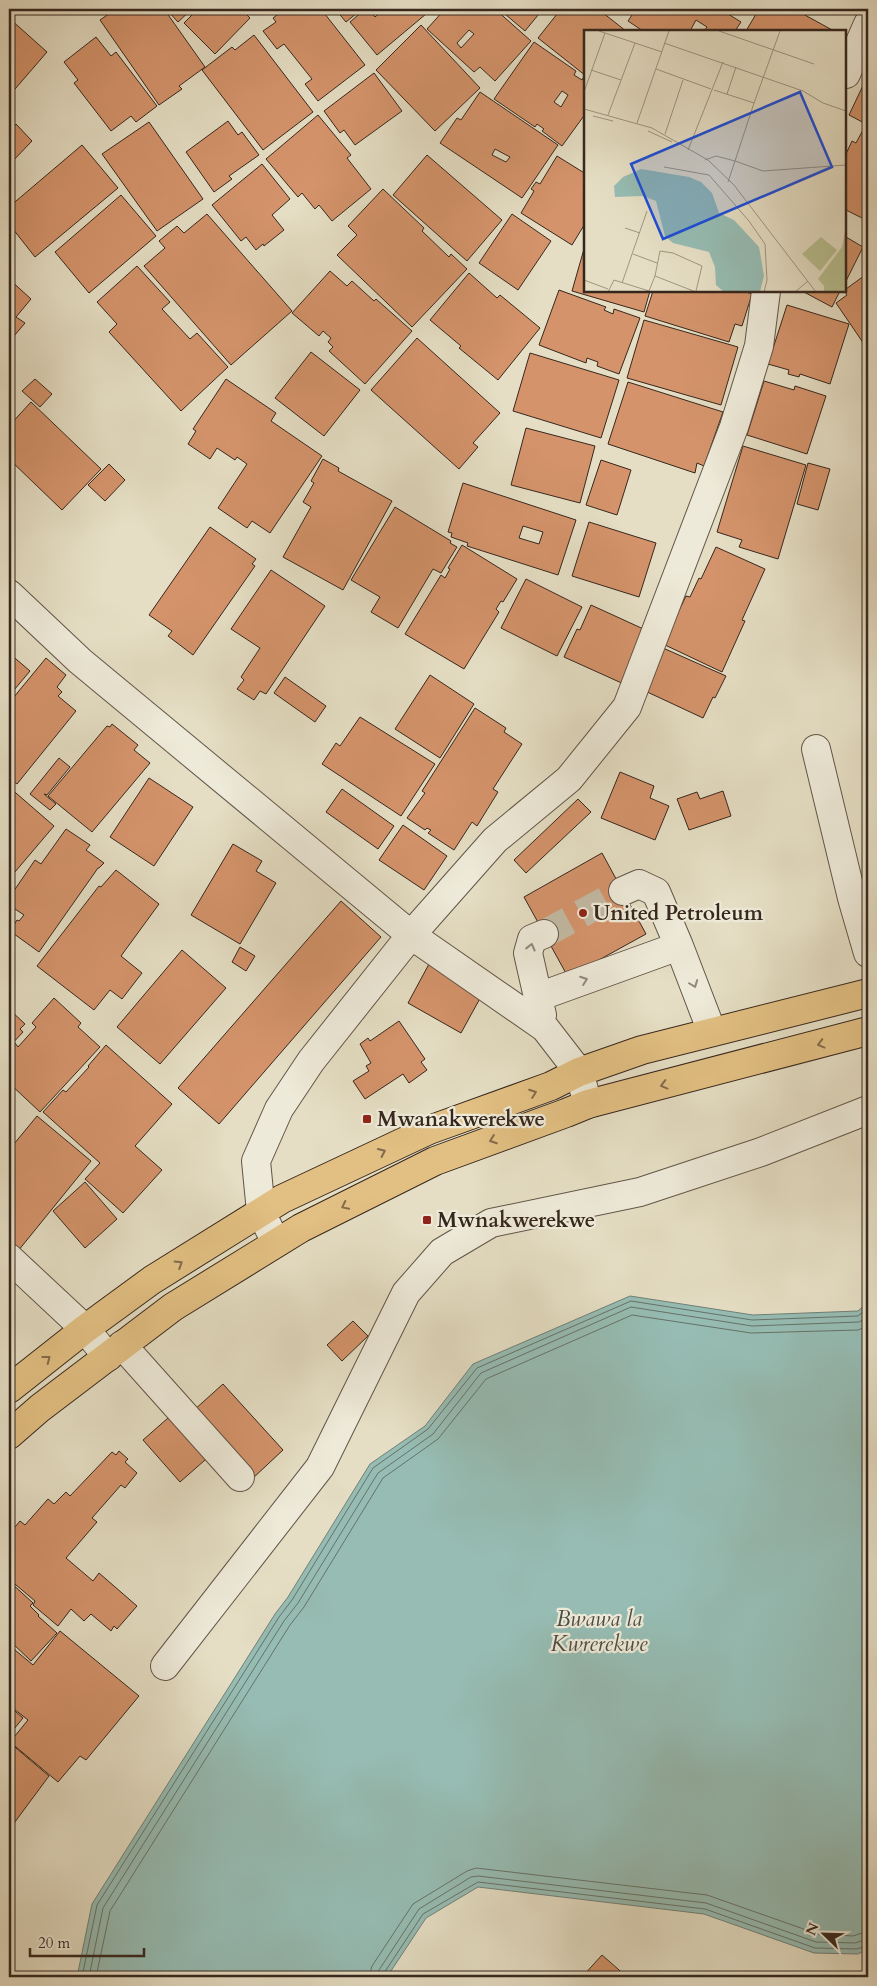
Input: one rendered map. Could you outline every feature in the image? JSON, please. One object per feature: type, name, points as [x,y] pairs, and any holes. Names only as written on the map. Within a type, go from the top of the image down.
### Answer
[{"type":"main road","points":[[9,1389],[85,1329],[152,1280],[282,1199],[429,1130],[551,1086],[579,1072],[642,1050],[868,993]]},
{"type":"main road","points":[[9,1435],[40,1408],[173,1306],[301,1228],[435,1161],[588,1104],[868,1031]]},
{"type":"street","points":[[847,72],[868,24]]},
{"type":"street","points":[[276,1243],[261,1212],[256,1161],[280,1110],[311,1061],[411,935],[495,840],[569,779],[627,707],[734,427],[759,346],[766,292]]},
{"type":"street","points":[[9,594],[80,660],[411,935],[545,1028],[579,1072],[588,1104]]},
{"type":"street","points":[[816,749],[852,898],[868,953]]},
{"type":"street","points":[[623,891],[638,884],[656,892],[712,1032]]},
{"type":"street","points":[[544,934],[532,939],[528,953],[545,1028]]},
{"type":"street","points":[[538,997],[679,946]]},
{"type":"street","points":[[166,1666],[320,1467],[406,1293],[442,1252],[491,1222],[640,1192],[761,1152],[868,1110]]},
{"type":"street","points":[[9,1258],[85,1329],[115,1351],[240,1477]]},
{"type":"water","name":"Bwawa la Kwrerekwe","points":[[630,1296],[753,1315],[858,1311],[868,1302],[868,1949],[858,1954],[814,1953],[704,1914],[478,1887],[426,1918],[387,1977],[77,1977],[92,1904],[275,1614],[288,1597],[370,1464],[425,1426],[473,1364]]},
{"type":"building","points":[[116,9],[164,9],[205,67],[179,86],[182,89],[159,105],[100,20]]},
{"type":"building","points":[[166,9],[192,9],[178,22]]},
{"type":"building","points":[[198,9],[241,9],[250,18],[215,54],[184,23]]},
{"type":"building","points":[[285,9],[321,9],[365,65],[318,101],[305,84],[312,79],[284,44],[277,49],[263,31],[276,22],[273,18]]},
{"type":"building","points":[[335,9],[362,9],[346,22]]},
{"type":"building","points":[[365,9],[368,9],[375,17],[384,9],[421,9],[426,14],[377,55],[350,22]]},
{"type":"building","points":[[445,9],[495,9],[531,41],[495,81],[480,67],[474,72],[427,29]],"holes":[[[469,30],[474,34],[461,48],[457,43]]]},
{"type":"building","points":[[499,9],[543,9],[525,31]]},
{"type":"building","points":[[561,9],[598,9],[625,30],[584,30],[584,74],[538,38]]},
{"type":"building","points":[[636,9],[720,9],[741,22],[736,30],[705,30],[707,27],[696,20],[691,30],[642,30],[628,21]]},
{"type":"building","points":[[759,9],[794,9],[832,30],[747,30]]},
{"type":"building","points":[[9,18],[47,52],[9,96]]},
{"type":"building","points":[[421,25],[480,88],[435,131],[376,70]]},
{"type":"building","points":[[254,35],[313,112],[263,150],[202,70],[232,47],[235,50]]},
{"type":"building","points":[[96,37],[111,56],[116,52],[157,106],[136,122],[131,116],[111,131],[74,83],[78,80],[64,62]]},
{"type":"building","points":[[534,42],[576,71],[574,75],[582,80],[584,79],[584,116],[562,146],[542,131],[544,129],[537,124],[535,127],[494,99]],"holes":[[[562,91],[568,95],[561,107],[554,102]]]},
{"type":"building","points":[[374,73],[402,111],[355,145],[344,130],[340,133],[324,111]]},
{"type":"building","points":[[868,75],[868,125],[849,115]]},
{"type":"building","points":[[480,92],[558,145],[522,198],[440,143],[457,118],[461,120]],"holes":[[[495,149],[510,157],[506,162],[492,155]]]},
{"type":"building","points":[[318,115],[351,155],[347,158],[371,189],[332,221],[319,205],[315,209],[302,193],[298,197],[266,159]]},
{"type":"building","points":[[228,121],[238,135],[242,132],[259,155],[229,176],[232,179],[214,192],[186,152]]},
{"type":"building","points":[[149,122],[203,199],[157,231],[102,154]]},
{"type":"building","points":[[16,124],[32,141],[9,165],[9,132]]},
{"type":"building","points":[[864,128],[868,130],[868,221],[847,210],[847,152],[852,141],[856,143]]},
{"type":"building","points":[[82,145],[118,188],[35,257],[9,224],[9,207]]},
{"type":"building","points":[[427,155],[502,220],[467,261],[393,195]]},
{"type":"building","points":[[557,156],[584,173],[584,225],[572,245],[521,213],[534,191],[531,189],[536,182],[540,184]]},
{"type":"building","points":[[262,164],[290,199],[272,215],[284,230],[256,250],[246,237],[241,241],[212,205]]},
{"type":"building","points":[[383,189],[424,228],[422,231],[449,257],[451,254],[467,269],[412,327],[337,255],[357,235],[348,226]]},
{"type":"building","points":[[121,195],[156,236],[89,293],[55,252]]},
{"type":"building","points":[[207,214],[292,311],[231,365],[144,266],[165,248],[159,241],[177,226],[184,233]]},
{"type":"building","points":[[512,214],[551,241],[518,290],[479,263]]},
{"type":"building","points":[[847,238],[863,247],[847,279]]},
{"type":"building","points":[[584,249],[584,292],[650,292],[644,312],[572,291]]},
{"type":"building","points":[[137,266],[170,302],[162,309],[190,339],[197,333],[228,367],[181,411],[109,332],[117,324],[97,302]]},
{"type":"building","points":[[330,271],[347,286],[352,281],[374,301],[376,299],[412,331],[365,384],[329,351],[333,347],[328,342],[331,338],[323,331],[319,336],[292,313]]},
{"type":"building","points":[[469,273],[497,298],[500,295],[540,328],[498,380],[459,348],[461,346],[430,320]]},
{"type":"building","points":[[868,273],[868,350],[836,303],[847,295],[845,292],[847,292],[847,288]]},
{"type":"building","points":[[9,279],[31,299],[16,317],[25,323],[9,342]]},
{"type":"building","points":[[559,290],[606,307],[604,310],[613,314],[614,309],[640,318],[619,374],[597,366],[598,362],[587,358],[586,363],[539,345]]},
{"type":"building","points":[[653,292],[746,292],[752,294],[742,326],[735,324],[729,342],[645,316]]},
{"type":"building","points":[[804,292],[840,292],[832,307]]},
{"type":"building","points":[[787,305],[849,324],[830,384],[800,374],[799,377],[788,374],[789,370],[768,364]]},
{"type":"building","points":[[644,320],[738,347],[721,405],[627,378]]},
{"type":"building","points":[[417,338],[500,413],[473,443],[478,447],[459,469],[371,390]]},
{"type":"building","points":[[311,352],[360,390],[324,436],[275,398]]},
{"type":"building","points":[[530,353],[619,380],[601,438],[513,411]]},
{"type":"building","points":[[35,379],[52,394],[40,407],[22,391]]},
{"type":"building","points":[[226,379],[276,413],[271,421],[322,456],[270,533],[252,521],[247,528],[218,508],[247,464],[237,457],[235,460],[217,448],[210,459],[188,444],[196,431],[193,429]]},
{"type":"building","points":[[764,381],[794,390],[795,386],[826,396],[807,454],[747,435]]},
{"type":"building","points":[[628,382],[723,412],[704,466],[697,463],[695,473],[608,444]]},
{"type":"building","points":[[31,402],[101,469],[62,510],[9,459],[9,426]]},
{"type":"building","points":[[526,428],[595,446],[580,503],[511,485]]},
{"type":"building","points":[[743,446],[806,465],[778,559],[739,547],[742,540],[717,532]]},
{"type":"building","points":[[323,459],[339,468],[338,471],[392,501],[343,590],[283,557],[311,507],[303,502],[314,483],[311,481]]},
{"type":"building","points":[[601,460],[631,470],[617,515],[586,505]]},
{"type":"building","points":[[808,463],[830,469],[818,510],[797,504]]},
{"type":"building","points":[[109,464],[125,480],[105,501],[88,485]]},
{"type":"building","points":[[463,483],[576,520],[558,575],[467,546],[468,543],[451,537],[452,533],[448,532]],"holes":[[[523,526],[543,532],[539,544],[519,538]]]},
{"type":"building","points":[[395,507],[451,541],[450,543],[457,547],[441,573],[433,569],[398,628],[371,612],[380,597],[351,580]]},
{"type":"building","points":[[589,522],[656,543],[639,597],[572,576]]},
{"type":"building","points":[[210,527],[256,559],[252,564],[255,566],[193,655],[168,636],[172,631],[149,615]]},
{"type":"building","points":[[462,545],[517,579],[503,602],[501,601],[496,609],[499,612],[464,669],[405,634],[441,575],[445,578],[450,569],[448,568]]},
{"type":"building","points":[[716,547],[765,569],[742,620],[745,621],[722,672],[663,644],[686,596],[690,597]]},
{"type":"building","points":[[271,570],[325,606],[266,694],[260,691],[254,700],[237,689],[244,680],[241,677],[260,648],[231,629]]},
{"type":"building","points":[[526,579],[582,607],[557,656],[501,628]]},
{"type":"building","points":[[591,605],[650,632],[626,685],[564,657],[577,629],[580,630]]},
{"type":"building","points":[[663,648],[726,676],[703,718],[643,690]]},
{"type":"building","points":[[9,653],[30,671],[9,696]]},
{"type":"building","points":[[46,658],[66,675],[57,687],[62,692],[58,696],[76,711],[17,784],[9,778],[9,703]]},
{"type":"building","points":[[430,675],[474,704],[440,758],[395,729]]},
{"type":"building","points":[[285,677],[326,706],[315,722],[274,693]]},
{"type":"building","points":[[475,708],[506,728],[504,732],[522,744],[493,789],[498,792],[477,826],[472,822],[454,850],[428,833],[431,830],[427,828],[425,830],[407,818],[425,793],[422,791]]},
{"type":"building","points":[[360,717],[435,764],[401,816],[322,764],[336,743],[340,746]]},
{"type":"building","points":[[112,724],[138,745],[134,750],[150,763],[92,832],[48,796],[107,726],[110,727]]},
{"type":"building","points":[[59,758],[70,767],[47,795],[44,794],[56,804],[50,810],[30,794]]},
{"type":"building","points":[[620,772],[654,786],[650,798],[669,806],[655,840],[601,818]]},
{"type":"building","points":[[149,778],[193,807],[154,866],[110,837]]},
{"type":"building","points":[[9,787],[54,826],[9,879]]},
{"type":"building","points":[[342,789],[394,826],[378,849],[326,812]]},
{"type":"building","points":[[723,791],[731,816],[689,830],[677,799],[697,792],[700,799]]},
{"type":"building","points":[[578,799],[591,812],[526,873],[514,860]]},
{"type":"building","points":[[403,825],[447,856],[424,890],[379,860]]},
{"type":"building","points":[[66,829],[90,845],[86,850],[104,863],[98,868],[39,952],[10,931],[17,920],[19,921],[24,915],[9,905],[9,898],[35,860],[41,864]]},
{"type":"building","points":[[233,844],[262,861],[256,871],[276,883],[240,944],[191,915]]},
{"type":"building","points":[[602,853],[646,934],[568,977],[524,897]]},
{"type":"building","points":[[116,870],[159,904],[121,956],[142,973],[122,999],[110,990],[94,1010],[37,966],[99,886],[101,887]]},
{"type":"building","points":[[341,901],[381,937],[219,1124],[178,1088]]},
{"type":"building","points":[[240,947],[255,956],[246,971],[232,962]]},
{"type":"building","points":[[182,950],[226,988],[160,1064],[117,1027]]},
{"type":"building","points":[[429,964],[483,993],[461,1033],[408,1003]]},
{"type":"building","points":[[54,998],[81,1023],[78,1027],[100,1047],[40,1112],[9,1083],[9,1050],[15,1043],[18,1047],[36,1027],[32,1023]]},
{"type":"building","points":[[9,1009],[25,1024],[20,1029],[23,1032],[9,1047]]},
{"type":"building","points":[[399,1021],[425,1059],[421,1062],[427,1070],[409,1083],[403,1074],[365,1099],[353,1081],[369,1071],[366,1066],[371,1063],[360,1044],[368,1038],[370,1041]]},
{"type":"building","points":[[106,1045],[172,1104],[135,1146],[162,1170],[123,1213],[85,1179],[100,1163],[43,1112],[63,1090],[66,1092]]},
{"type":"building","points":[[37,1116],[91,1161],[18,1251],[9,1243],[9,1150]]},
{"type":"building","points":[[85,1182],[117,1219],[85,1248],[53,1211]]},
{"type":"building","points":[[353,1321],[368,1336],[342,1361],[327,1345]]},
{"type":"building","points":[[223,1384],[283,1450],[252,1479],[193,1411]]},
{"type":"building","points":[[176,1411],[213,1453],[180,1482],[143,1440]]},
{"type":"building","points":[[119,1451],[128,1459],[125,1462],[137,1473],[125,1488],[121,1485],[92,1518],[97,1522],[66,1558],[93,1581],[99,1573],[137,1606],[117,1629],[114,1626],[111,1631],[91,1614],[84,1621],[71,1609],[58,1626],[33,1605],[35,1601],[9,1579],[9,1534],[20,1521],[25,1525],[48,1499],[54,1504],[66,1492],[70,1496],[112,1452],[116,1455]]},
{"type":"building","points":[[9,1581],[33,1603],[30,1606],[38,1616],[57,1633],[31,1661],[9,1640]]},
{"type":"building","points":[[60,1631],[139,1696],[86,1760],[80,1756],[58,1782],[10,1742],[28,1720],[9,1705],[9,1645],[33,1665]]},
{"type":"building","points":[[9,1706],[23,1718],[9,1735]]},
{"type":"building","points":[[9,1742],[49,1776],[9,1830]]},
{"type":"building","points":[[602,1955],[627,1977],[582,1977]]},
{"type":"tunnel","points":[[544,934],[623,891]]},
{"type":"place","name":"United Petroleum","points":[[583,913]]},
{"type":"place","name":"Mwanakwerekwe","points":[[367,1119]]},
{"type":"place","name":"Mwnakwerekwe","points":[[427,1220]]}]
